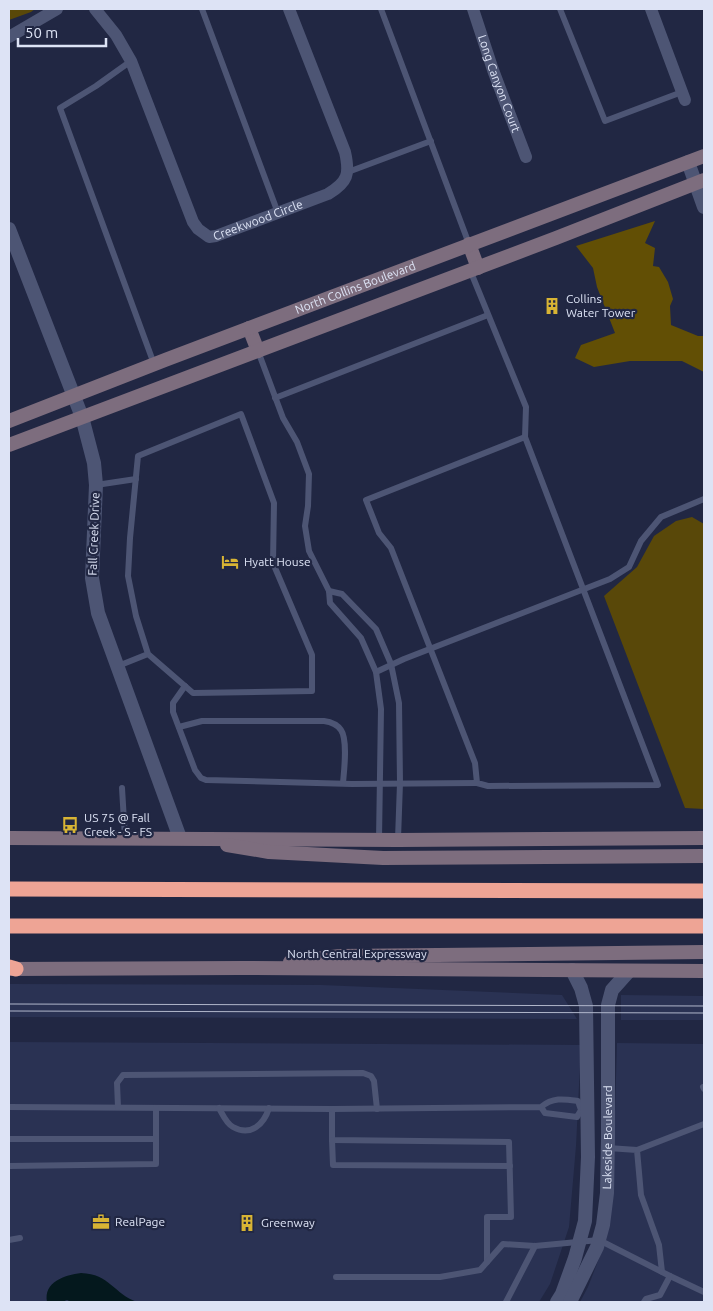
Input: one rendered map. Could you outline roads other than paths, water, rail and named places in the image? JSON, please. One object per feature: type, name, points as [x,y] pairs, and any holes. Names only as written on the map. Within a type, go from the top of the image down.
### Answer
[{"type":"highway","points":[[9,889],[704,891]]},
{"type":"highway","points":[[9,926],[704,926]]},
{"type":"main road","name":"North Collins Boulevard","points":[[9,421],[154,364],[704,156]]},
{"type":"main road","name":"North Collins Boulevard","points":[[9,444],[82,418],[700,182]]},
{"type":"main road","points":[[469,244],[474,269]]},
{"type":"main road","points":[[249,328],[258,351]]},
{"type":"main road","points":[[9,838],[398,840],[704,838]]},
{"type":"main road","points":[[180,838],[269,852],[383,858],[704,856]]},
{"type":"main road","points":[[240,968],[340,956],[704,952]]},
{"type":"main road","name":"North Central Expressway","points":[[11,968],[704,971]]},
{"type":"street","points":[[9,37],[57,9]]},
{"type":"street","name":"Creekwood Circle","points":[[95,9],[116,34],[130,61],[193,222],[198,229],[209,237],[328,194],[344,182],[348,172]]},
{"type":"street","points":[[289,9],[346,152],[348,172]]},
{"type":"street","name":"Long Canyon Court","points":[[473,9],[493,70],[526,157]]},
{"type":"street","points":[[651,9],[684,96]]},
{"type":"street","points":[[688,162],[700,182],[704,207]]},
{"type":"street","name":"Fall Creek Drive","points":[[9,229],[82,418],[94,463],[96,485],[92,578],[98,613],[180,838]]},
{"type":"street","name":"Lakeside Boulevard","points":[[557,1302],[562,1294],[580,1241],[585,1221],[588,1190],[584,1110],[586,1006],[581,988],[572,970]]},
{"type":"street","name":"Lakeside Boulevard","points":[[570,1302],[599,1240],[606,1193],[608,1148],[608,1005],[612,990],[629,971]]},
{"type":"lane","points":[[202,9],[278,213]]},
{"type":"lane","points":[[381,9],[469,244]]},
{"type":"lane","points":[[560,9],[605,122],[684,96]]},
{"type":"lane","points":[[130,61],[96,86],[60,108],[154,364]]},
{"type":"lane","points":[[348,172],[430,141]]},
{"type":"lane","points":[[185,686],[176,698],[173,707],[195,770],[206,780],[477,783],[488,786],[658,785],[525,438],[526,407],[488,315],[474,269]]},
{"type":"lane","points":[[275,398],[488,315]]},
{"type":"lane","points":[[258,351],[283,418],[296,442],[309,474],[305,526],[309,551],[329,591],[330,603],[361,638],[376,672],[381,709],[379,840]]},
{"type":"lane","points":[[241,414],[274,503],[273,563],[312,655],[312,691],[193,693],[148,654],[136,616],[128,576],[136,479],[138,456],[241,414]]},
{"type":"lane","points":[[477,783],[475,763],[391,548],[379,533],[366,500],[525,438]]},
{"type":"lane","points":[[96,485],[136,479]]},
{"type":"lane","points":[[376,672],[391,664],[610,579],[629,567],[641,541],[661,517],[704,499]]},
{"type":"lane","points":[[329,591],[342,594],[376,629],[391,664],[399,703],[400,783],[398,840]]},
{"type":"lane","points":[[116,666],[148,654]]},
{"type":"lane","points":[[179,727],[202,721],[324,721],[332,723],[337,726],[344,736],[344,783]]},
{"type":"lane","points":[[122,788],[125,838]]},
{"type":"lane","points":[[118,1107],[117,1083],[123,1075],[363,1073],[371,1076],[374,1081],[377,1108]]},
{"type":"lane","points":[[9,1107],[332,1109],[541,1107],[548,1101],[565,1099],[578,1101],[584,1110],[577,1117],[545,1113],[541,1107]]},
{"type":"lane","points":[[9,1166],[156,1164],[156,1108]]},
{"type":"lane","points":[[219,1108],[226,1121],[233,1127],[242,1130],[252,1130],[260,1125],[266,1119],[269,1108]]},
{"type":"lane","points":[[332,1109],[332,1165],[510,1166]]},
{"type":"lane","points":[[608,1148],[637,1150],[704,1124]]},
{"type":"lane","points":[[9,1139],[156,1139]]},
{"type":"lane","points":[[332,1140],[509,1142],[511,1217],[487,1217],[487,1262]]},
{"type":"lane","points":[[637,1150],[641,1195],[660,1245],[662,1272]]},
{"type":"lane","points":[[9,1240],[20,1238]]},
{"type":"lane","points":[[336,1278],[440,1277],[480,1270],[503,1244],[535,1246],[599,1240],[704,1292]]},
{"type":"lane","points":[[506,1302],[535,1246]]},
{"type":"lane","points":[[645,1301],[660,1295],[670,1276]]},
{"type":"lane","points":[[645,1301],[653,1302]]},
{"type":"tram line","points":[[9,1004],[704,1006]]},
{"type":"tram line","points":[[9,1011],[704,1013]]},
{"type":"place","name":"Collins Water Tower","points":[[552,306]]},
{"type":"place","name":"Hyatt House","points":[[230,562]]},
{"type":"place","name":"US 75 @ Fall Creek - S - FS","points":[[70,825]]},
{"type":"place","name":"RealPage","points":[[101,1222]]},
{"type":"place","name":"Greenway","points":[[247,1223]]}]
